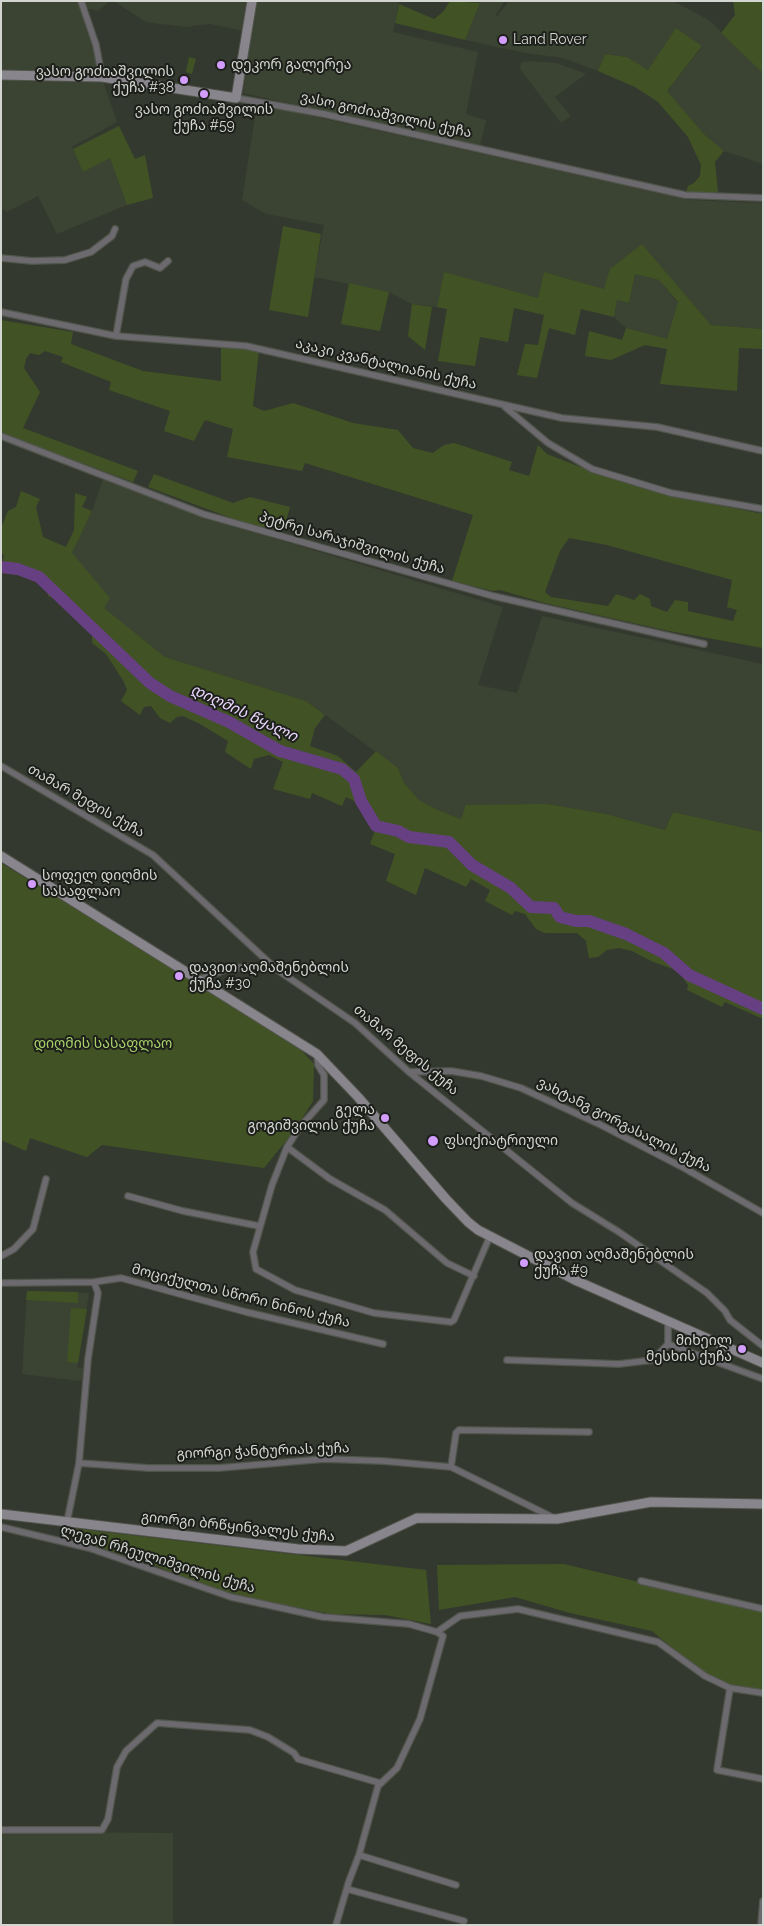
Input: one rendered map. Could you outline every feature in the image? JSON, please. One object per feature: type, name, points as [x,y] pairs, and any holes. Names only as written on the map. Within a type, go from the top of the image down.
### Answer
[{"type":"street","points":[[81,1],[96,45],[102,77]]},
{"type":"street","points":[[236,98],[252,1]]},
{"type":"street","name":"ვასო გოძიაშვილის ქუჩა","points":[[1,74],[102,77],[236,98],[324,114],[685,196],[763,198]]},
{"type":"street","points":[[1,258],[32,261],[65,260],[91,252],[112,236],[115,229]]},
{"type":"street","points":[[116,336],[126,279],[133,266],[144,262],[160,268],[168,261]]},
{"type":"street","name":"აკაკი კვანტალიანის ქუჩა","points":[[1,312],[116,336],[254,347],[562,418],[657,427],[763,451]]},
{"type":"street","points":[[504,405],[548,443],[592,469],[672,493],[763,509]]},
{"type":"street","name":"პეტრე სარაჯიშვილის ქუჩა","points":[[1,436],[203,514],[493,596],[704,644]]},
{"type":"street","name":"თამარ მეფის ქუჩა","points":[[1,766],[154,855],[276,969],[355,1023],[409,1072],[572,1203],[619,1232],[706,1293],[725,1311],[730,1320],[763,1346]]},
{"type":"street","points":[[1,856],[317,1054],[358,1097],[468,1222],[490,1236],[577,1281],[763,1363]]},
{"type":"street","points":[[198,980],[230,968],[249,966],[276,969]]},
{"type":"street","points":[[317,1054],[318,1065],[324,1076],[324,1100],[300,1127],[287,1147],[272,1185],[252,1252],[256,1269],[295,1290],[374,1313],[453,1321],[490,1236]]},
{"type":"street","name":"ვახტანგ გორგასალის ქუჩა","points":[[409,1072],[451,1071],[481,1076],[521,1088],[599,1124],[684,1168],[763,1213]]},
{"type":"street","points":[[287,1147],[330,1179],[385,1210],[447,1263],[474,1276]]},
{"type":"street","points":[[1,1256],[14,1249],[33,1229],[46,1179]]},
{"type":"street","points":[[128,1196],[259,1226]]},
{"type":"street","name":"მოციქულთა სწორი ნინოს ქუჩა","points":[[1,1283],[94,1282],[121,1278],[246,1312],[383,1344]]},
{"type":"street","points":[[67,1522],[79,1463],[88,1359],[98,1293],[94,1282]]},
{"type":"street","points":[[507,1360],[619,1364],[652,1360],[668,1344],[668,1321]]},
{"type":"street","points":[[668,1344],[763,1379]]},
{"type":"street","points":[[451,1467],[455,1434],[459,1430],[589,1432]]},
{"type":"street","name":"გიორგი ჭანტურიას ქუჩა","points":[[79,1463],[148,1468],[219,1468],[324,1459],[383,1461],[451,1467],[557,1519]]},
{"type":"street","name":"გიორგი ბრწყინვალეს ქუჩა","points":[[1,1514],[298,1549],[346,1551],[417,1518],[557,1519],[609,1508],[651,1502],[728,1505],[763,1504]]},
{"type":"street","name":"ლევან რჩეულიშვილის ქუჩა","points":[[1,1527],[89,1548],[231,1597],[323,1617],[409,1624],[437,1632]]},
{"type":"street","points":[[641,1581],[763,1609]]},
{"type":"street","points":[[336,1925],[380,1783],[397,1768],[420,1719],[443,1636],[437,1632],[460,1616],[518,1609],[658,1642],[705,1676],[730,1688],[763,1693]]},
{"type":"street","points":[[730,1688],[717,1770],[763,1779]]},
{"type":"street","points":[[1,1830],[102,1830],[108,1819],[117,1767],[126,1751],[157,1723],[250,1730],[268,1737],[294,1753],[298,1759],[380,1783]]},
{"type":"street","points":[[359,1855],[456,1885]]},
{"type":"street","points":[[347,1889],[464,1921]]},
{"type":"street","points":[[761,1925],[763,1901]]},
{"type":"shaded area","points":[[1,1],[110,1],[98,11],[79,7],[95,48],[99,73],[1,71]]},
{"type":"shaded area","points":[[114,1],[252,1],[248,32],[210,24],[184,27],[146,22]]},
{"type":"shaded area","points":[[255,1],[399,1],[393,32],[478,52],[466,114],[486,120],[480,146],[243,93]]},
{"type":"shaded area","points":[[478,1],[505,1],[496,14],[497,16],[509,1],[673,1],[709,20],[763,73],[763,164],[724,151],[704,134],[667,91],[702,47],[676,28],[648,71],[627,57],[605,54],[598,71],[563,58],[525,53],[465,40],[480,3]]},
{"type":"shaded area","points":[[521,62],[557,63],[586,74],[555,97],[571,116],[561,123],[520,69]]},
{"type":"shaded area","points":[[1,79],[103,81],[117,122],[72,147],[83,171],[110,157],[127,205],[57,234],[38,196],[7,212],[1,208]]},
{"type":"shaded area","points":[[257,104],[689,200],[763,203],[763,329],[711,325],[642,244],[604,289],[544,272],[538,298],[444,273],[437,307],[412,304],[389,292],[314,277],[324,225],[266,214],[242,200]]},
{"type":"shaded area","points":[[635,274],[659,280],[678,303],[667,340],[626,328],[614,317],[617,300],[629,303]]},
{"type":"shaded area","points":[[103,479],[206,518],[503,607],[478,685],[517,693],[542,616],[763,664],[763,832],[673,812],[665,830],[606,814],[547,804],[461,819],[419,800],[404,783],[398,768],[306,701],[165,657],[103,608],[72,553],[92,511]]},
{"type":"shaded area","points":[[27,1291],[89,1293],[77,1367],[83,1368],[82,1379],[79,1381],[22,1374]]},
{"type":"shaded area","points":[[1,1832],[173,1833],[173,1925],[1,1925]]},
{"type":"green space","points":[[450,1],[480,3],[465,40],[395,23],[399,4],[434,19],[443,12]]},
{"type":"green space","points":[[733,1],[763,1],[763,73],[721,33],[735,15]]},
{"type":"green space","points":[[676,28],[702,46],[667,91],[704,134],[724,151],[715,162],[718,192],[686,192],[688,186],[694,183],[700,176],[701,165],[688,137],[658,102],[635,87],[598,71],[605,54],[627,57],[648,70]]},
{"type":"green space","points":[[189,57],[196,59],[192,74],[186,72]]},
{"type":"green space","points":[[119,126],[135,159],[145,155],[153,198],[127,205],[110,158],[83,172],[73,149]]},
{"type":"green space","points":[[283,226],[321,234],[308,317],[269,310]]},
{"type":"green space","points":[[642,244],[711,325],[763,329],[763,349],[739,348],[737,391],[660,384],[667,349],[645,345],[611,360],[585,356],[589,331],[622,340],[626,328],[667,339],[678,302],[659,280],[635,274],[629,303],[617,300],[614,317],[581,309],[575,335],[549,328],[537,378],[517,375],[525,344],[538,345],[544,315],[514,308],[508,342],[480,337],[475,366],[438,361],[447,309],[437,307],[444,272],[538,298],[544,272],[604,289],[610,269]]},
{"type":"green space","points":[[349,283],[389,292],[380,331],[341,324]]},
{"type":"green space","points":[[412,304],[432,307],[425,350],[408,336]]},
{"type":"green space","points":[[1,320],[73,332],[71,344],[143,371],[221,381],[221,347],[259,351],[253,406],[264,411],[293,403],[353,423],[398,430],[413,448],[433,453],[444,445],[454,443],[512,462],[509,470],[529,476],[538,445],[547,454],[588,470],[666,495],[763,514],[763,648],[669,631],[545,603],[500,590],[493,591],[452,581],[473,515],[305,463],[302,471],[227,457],[233,429],[205,420],[194,441],[164,431],[170,411],[109,390],[111,382],[61,362],[63,357],[45,351],[39,355],[30,353],[26,359],[24,368],[40,392],[23,428],[138,471],[133,482],[1,433]],"holes":[[[569,538],[607,545],[732,580],[727,607],[737,610],[733,621],[688,611],[688,602],[675,600],[667,612],[651,606],[650,599],[640,594],[634,600],[616,594],[608,606],[551,597],[545,592],[560,551]]]},
{"type":"green space","points":[[154,474],[233,503],[250,497],[290,507],[283,531],[250,525],[148,487]]},
{"type":"green space","points":[[21,491],[40,499],[36,507],[43,537],[66,547],[74,530],[75,493],[87,497],[82,507],[92,511],[72,553],[110,598],[104,608],[165,657],[306,701],[325,715],[315,728],[310,746],[338,756],[356,772],[376,751],[398,768],[404,783],[419,800],[438,810],[461,819],[466,805],[547,804],[606,814],[665,830],[673,812],[763,832],[763,1019],[725,1002],[722,1007],[687,990],[688,985],[678,971],[651,961],[632,951],[619,948],[607,950],[598,957],[589,958],[586,941],[577,933],[545,933],[536,929],[525,914],[515,911],[512,915],[485,901],[490,890],[471,879],[466,887],[425,868],[416,895],[386,881],[395,854],[370,844],[375,830],[354,801],[346,797],[342,806],[312,793],[310,799],[273,789],[283,762],[269,755],[254,759],[251,769],[225,752],[228,741],[200,724],[183,716],[177,717],[170,723],[160,718],[151,706],[144,707],[140,715],[121,701],[127,690],[106,654],[92,643],[92,635],[57,600],[48,596],[48,589],[38,580],[20,572],[1,570],[4,555],[1,553],[1,528],[8,511],[16,507]]},
{"type":"green space","name":"დიღმის სასაფლაო","points":[[1,863],[229,1003],[301,1050],[314,1064],[313,1101],[294,1131],[264,1168],[102,1145],[87,1157],[30,1138],[26,1151],[1,1140]]},
{"type":"green space","points":[[27,1291],[78,1292],[78,1303],[26,1300]]},
{"type":"green space","points":[[71,1308],[87,1309],[78,1363],[67,1362]]},
{"type":"green space","points":[[62,1527],[426,1570],[431,1624],[385,1615],[332,1614],[263,1601],[205,1586],[159,1567],[61,1535]]},
{"type":"green space","points":[[564,1564],[726,1603],[763,1609],[763,1693],[711,1680],[652,1631],[570,1613],[515,1597],[439,1610],[437,1565]]},
{"type":"waterway","name":"დიღმის წყალი","points":[[1,567],[18,569],[39,577],[150,683],[170,696],[229,722],[280,751],[342,769],[354,779],[361,801],[376,826],[398,831],[409,837],[449,842],[472,865],[511,888],[531,907],[554,908],[560,917],[576,921],[589,921],[626,934],[664,953],[689,975],[763,1009]]},
{"type":"place","name":"Land Rover","points":[[503,40]]},
{"type":"place","name":"დეკორ გალერეა","points":[[221,65]]},
{"type":"place","name":"ვასო გოძიაშვილის ქუჩა #38","points":[[184,80]]},
{"type":"place","name":"ვასო გოძიაშვილის ქუჩა #59","points":[[204,94]]},
{"type":"place","name":"სოფელ დიღმის სასაფლაო","points":[[32,884]]},
{"type":"place","name":"დავით აღმაშენებლის ქუჩა #30","points":[[179,976]]},
{"type":"place","name":"გელა გოგიშვილის ქუჩა","points":[[385,1118]]},
{"type":"place","name":"ფსიქიატრიული","points":[[433,1141]]},
{"type":"place","name":"დავით აღმაშენებლის ქუჩა #9","points":[[524,1263]]},
{"type":"place","name":"მიხეილ მესხის ქუჩა","points":[[742,1349]]}]
